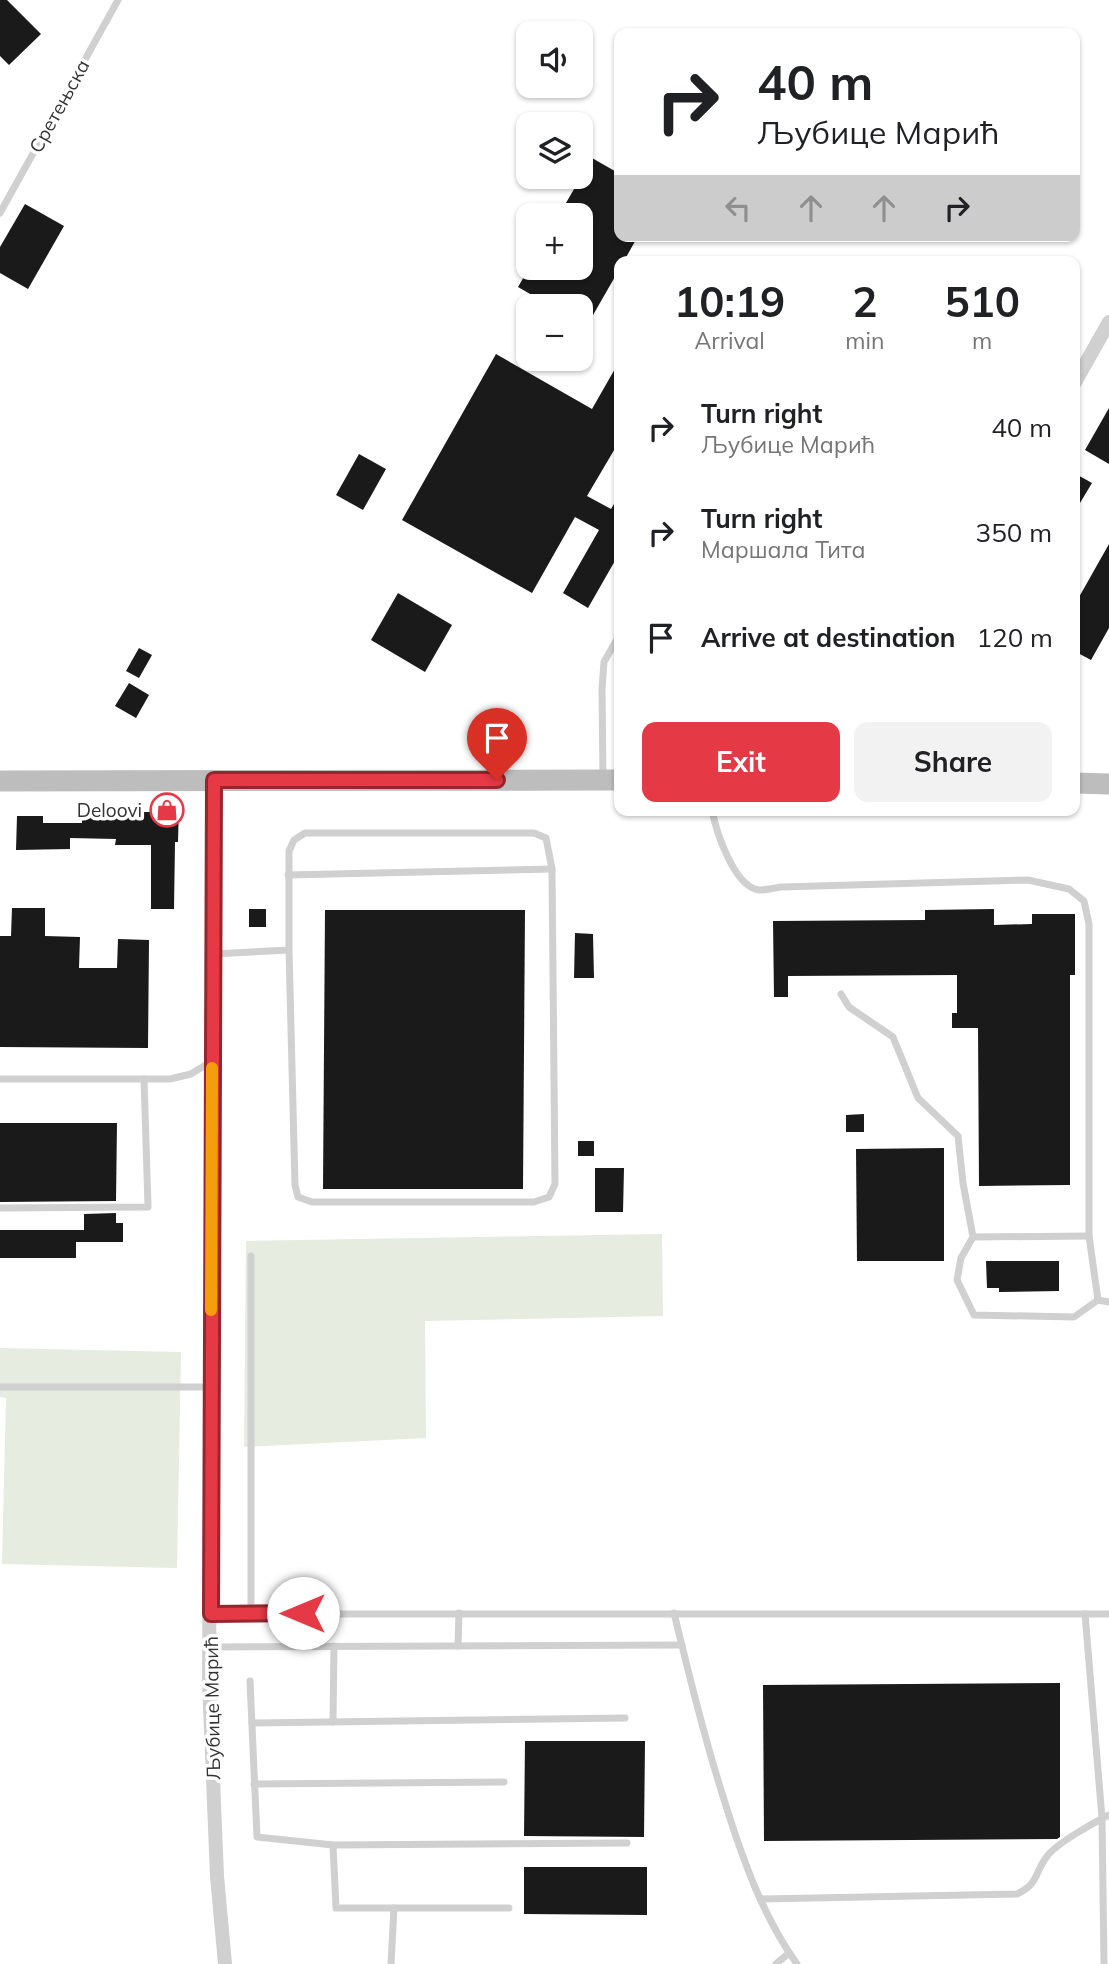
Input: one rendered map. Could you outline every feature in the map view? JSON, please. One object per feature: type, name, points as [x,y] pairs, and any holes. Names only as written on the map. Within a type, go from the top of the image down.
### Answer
[{"type":"main road","points":[[0,781],[611,780]]},
{"type":"main road","points":[[1080,783],[1109,784]]},
{"type":"street","points":[[1080,373],[1109,322]]},
{"type":"street","name":"Љубице Марић","points":[[214,780],[209,1682],[216,1865],[225,1964]]},
{"type":"lane","name":"Сретењска","points":[[0,213],[118,0]]},
{"type":"lane","points":[[611,780],[602,689],[604,662],[614,644]]},
{"type":"lane","points":[[713,816],[716,830],[735,870],[745,883],[758,890],[781,887],[1028,880],[1069,889],[1084,901],[1090,924],[1089,1236],[1098,1300]]},
{"type":"lane","points":[[534,833],[546,838],[552,869],[555,1184],[548,1197],[534,1202],[312,1202],[298,1197],[295,1185],[288,875],[289,851],[294,841],[305,834],[534,833]]},
{"type":"lane","points":[[288,875],[552,869]]},
{"type":"lane","points":[[213,954],[289,950]]},
{"type":"lane","points":[[841,994],[849,1007],[893,1037],[918,1098],[958,1136],[973,1237],[961,1258],[957,1280],[974,1315],[1074,1317],[1098,1300],[1109,1302]]},
{"type":"lane","points":[[0,1079],[170,1079],[191,1073],[212,1062]]},
{"type":"lane","points":[[0,1208],[148,1207],[145,1079]]},
{"type":"lane","points":[[973,1237],[1089,1236]]},
{"type":"lane","points":[[251,1256],[251,1613]]},
{"type":"lane","points":[[0,1387],[211,1387]]},
{"type":"lane","points":[[458,1646],[459,1613]]},
{"type":"lane","points":[[674,1613],[710,1757],[743,1861],[777,1935],[797,1964]]},
{"type":"lane","points":[[211,1614],[1109,1614]]},
{"type":"lane","points":[[1085,1614],[1105,1817],[1104,1964]]},
{"type":"lane","points":[[210,1647],[682,1645]]},
{"type":"lane","points":[[333,1722],[334,1646]]},
{"type":"lane","points":[[250,1681],[257,1837],[333,1845],[627,1843]]},
{"type":"lane","points":[[252,1723],[625,1718]]},
{"type":"lane","points":[[254,1784],[505,1782]]},
{"type":"lane","points":[[761,1899],[1017,1894],[1027,1889],[1037,1878],[1048,1855],[1058,1845],[1105,1817]]},
{"type":"lane","points":[[333,1845],[336,1908],[509,1908]]},
{"type":"lane","points":[[391,1964],[394,1909]]},
{"type":"lane","points":[[776,1964],[789,1953]]},
{"type":"shaded area","points":[[662,1234],[663,1316],[425,1321],[426,1438],[244,1447],[246,1241]]},
{"type":"shaded area","points":[[0,1348],[181,1352],[177,1568],[2,1564],[6,1398],[0,1397]]},
{"type":"building","points":[[0,0],[7,0],[41,34],[9,65],[0,56]]},
{"type":"building","points":[[593,159],[614,171],[614,242],[635,242],[627,256],[614,256],[614,278],[593,315],[593,294],[530,294],[518,287],[522,280],[593,280],[593,203],[566,203],[574,189],[593,189]]},
{"type":"building","points":[[25,204],[64,226],[28,289],[0,273],[0,247]]},
{"type":"building","points":[[496,354],[516,365],[516,371],[526,371],[592,409],[614,370],[614,450],[587,496],[611,509],[614,504],[614,562],[588,608],[563,593],[599,530],[575,517],[532,593],[402,520]]},
{"type":"building","points":[[1109,408],[1109,464],[1085,450]]},
{"type":"building","points":[[359,454],[386,469],[363,510],[336,495]]},
{"type":"building","points":[[1080,476],[1092,483],[1080,503]]},
{"type":"building","points":[[1109,544],[1109,628],[1091,660],[1080,654],[1080,595]]},
{"type":"building","points":[[398,593],[452,625],[425,672],[371,640]]},
{"type":"building","points":[[139,648],[152,655],[139,678],[126,671]]},
{"type":"building","points":[[129,683],[149,695],[136,718],[115,706]]},
{"type":"building","points":[[154,805],[179,805],[178,842],[175,842],[174,909],[151,909],[151,845],[115,845],[116,839],[70,838],[70,849],[16,850],[17,816],[43,816],[43,823],[82,823],[82,814],[154,812]]},
{"type":"building","points":[[12,908],[45,908],[45,936],[80,937],[79,968],[117,968],[118,939],[149,940],[148,1048],[0,1047],[0,936],[11,936]]},
{"type":"building","points":[[249,909],[266,909],[266,927],[249,927]]},
{"type":"building","points":[[994,909],[994,925],[1032,924],[1032,914],[1075,914],[1075,975],[1070,975],[1070,1185],[979,1186],[978,1028],[952,1028],[952,1013],[957,1013],[957,975],[788,976],[788,997],[774,997],[773,921],[925,920],[925,910]]},
{"type":"building","points":[[325,910],[525,910],[523,1189],[323,1189]]},
{"type":"building","points":[[575,933],[593,934],[594,978],[574,978]]},
{"type":"building","points":[[864,1114],[864,1132],[846,1132],[846,1115]]},
{"type":"building","points":[[0,1123],[117,1123],[116,1201],[0,1202]]},
{"type":"building","points":[[578,1141],[594,1141],[594,1156],[578,1156]]},
{"type":"building","points":[[944,1148],[944,1261],[857,1261],[856,1149]]},
{"type":"building","points":[[595,1168],[624,1168],[623,1212],[595,1212]]},
{"type":"building","points":[[116,1213],[116,1223],[123,1223],[123,1242],[76,1242],[76,1258],[0,1258],[0,1230],[84,1230],[84,1214]]},
{"type":"building","points":[[986,1261],[1059,1261],[1059,1291],[999,1292],[999,1288],[987,1288]]},
{"type":"building","points":[[1060,1683],[1060,1837],[1057,1839],[764,1841],[763,1685]]},
{"type":"building","points":[[525,1741],[645,1741],[644,1837],[524,1836]]},
{"type":"building","points":[[524,1867],[647,1867],[647,1915],[524,1914]]},
{"type":"slow traffic","points":[[211,1310],[212,1068]]},
{"type":"place","name":"Deloovi","points":[[167,810]]},
{"type":"route","points":[[303,1613],[211,1614],[214,780],[497,780]]}]
